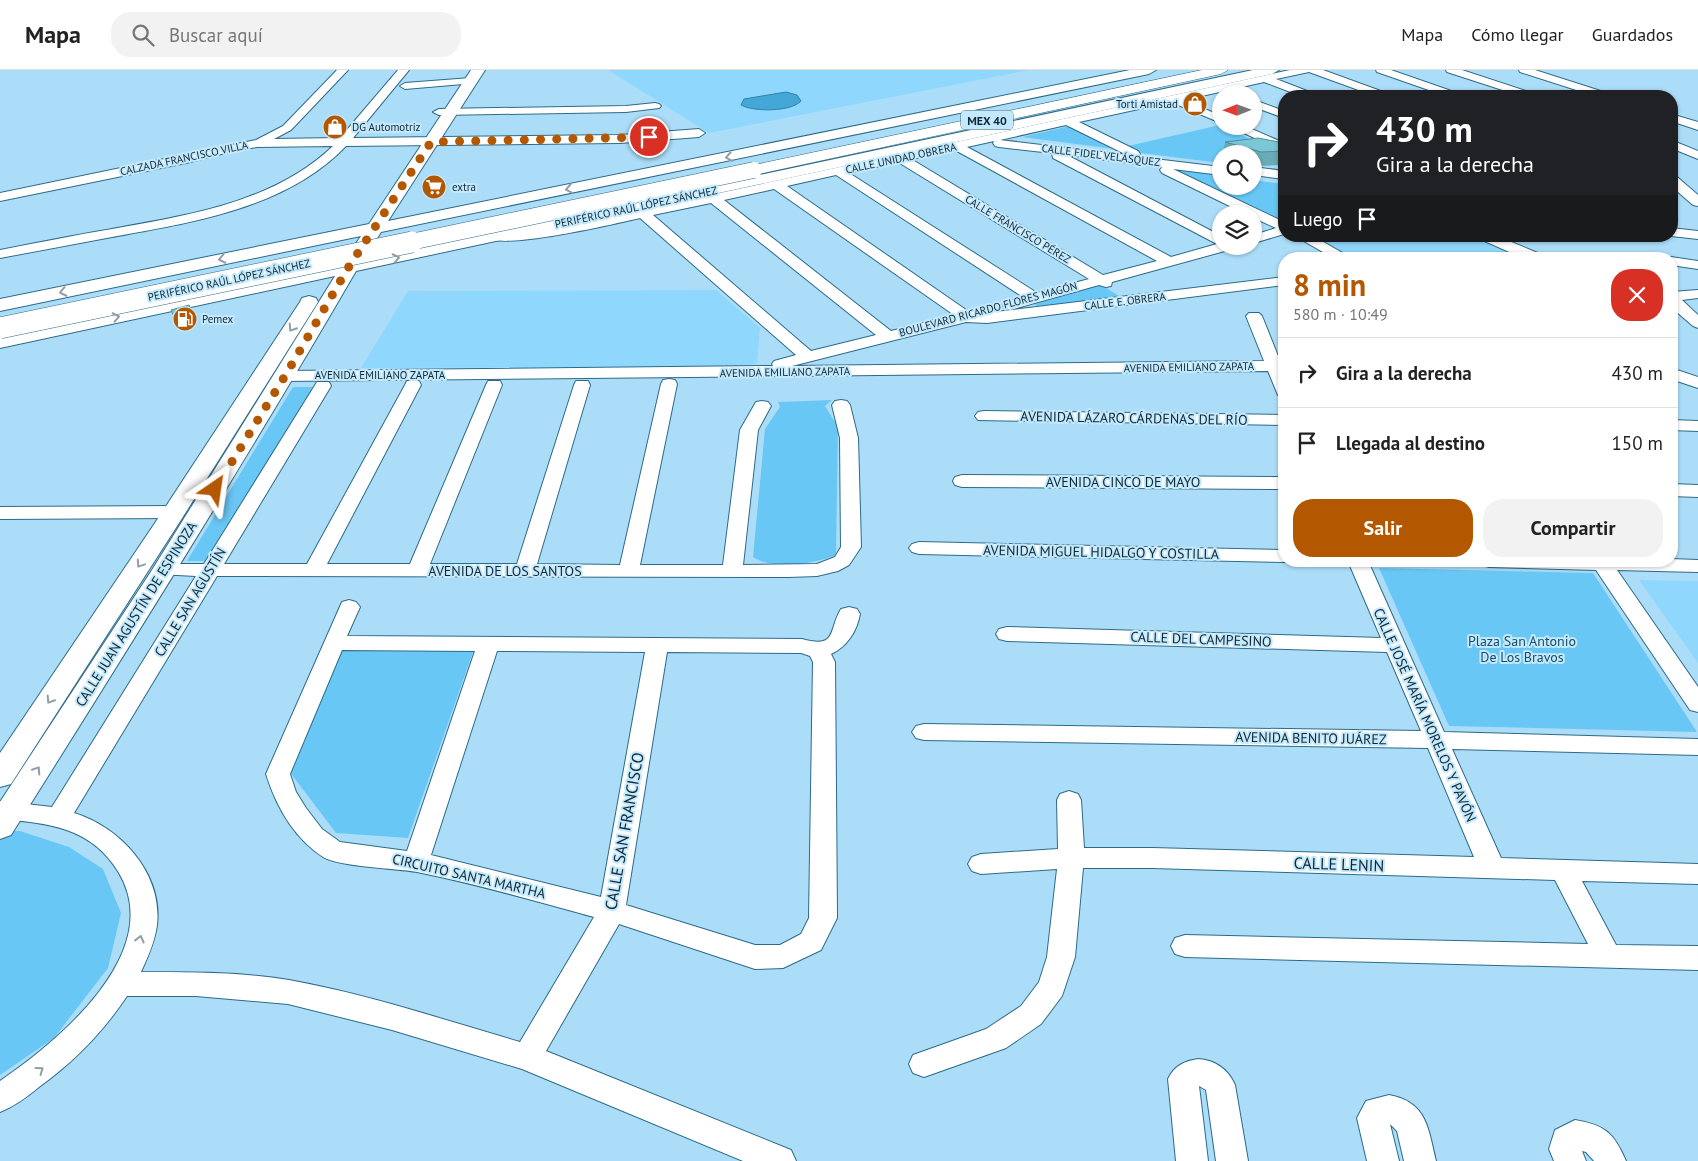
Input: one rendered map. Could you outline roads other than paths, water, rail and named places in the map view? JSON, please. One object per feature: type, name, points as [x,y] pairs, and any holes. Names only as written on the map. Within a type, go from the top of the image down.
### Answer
[{"type":"highway","name":"PERIFÉRICO RAÚL LÓPEZ SÁNCHEZ","points":[[0,328],[753,172],[959,118],[1196,70]]},
{"type":"highway","name":"MEX 40","points":[[901,148],[1221,70]]},
{"type":"highway","points":[[811,140],[959,118]]},
{"type":"highway","points":[[753,172],[786,170],[901,148]]},
{"type":"highway","name":"PERIFÉRICO RAÚL LÓPEZ SÁNCHEZ","points":[[0,321],[753,172]]},
{"type":"main road","points":[[0,305],[1149,70]]},
{"type":"main road","points":[[901,148],[1275,73]]},
{"type":"main road","name":"CALLE JUAN AGUSTÍN DE ESPINOZA","points":[[4,816],[166,570],[278,369],[338,270],[345,248],[428,136],[469,76]]},
{"type":"main road","name":"CALLE JUAN AGUSTÍN DE ESPINOZA","points":[[0,776],[171,518],[250,394],[278,369],[311,299],[376,228],[391,205],[428,136]]},
{"type":"main road","points":[[901,148],[981,141]]},
{"type":"main road","name":"PERIFÉRICO RAÚL LÓPEZ SÁNCHEZ","points":[[0,342],[495,237],[753,172]]},
{"type":"main road","points":[[391,205],[394,210],[402,213],[452,212]]},
{"type":"main road","points":[[427,217],[404,231],[404,238],[419,244],[458,245]]},
{"type":"main road","points":[[308,242],[345,248]]},
{"type":"main road","points":[[248,254],[285,256],[291,263],[290,268],[284,273],[263,286]]},
{"type":"main road","points":[[237,292],[286,288],[300,291],[311,299]]},
{"type":"street","points":[[257,143],[287,128],[343,70]]},
{"type":"street","points":[[0,254],[177,221],[221,209],[273,189],[307,172],[326,159],[404,70]]},
{"type":"street","name":"CALLE UNIDAD OBRERA","points":[[1242,85],[1275,73],[1305,70]]},
{"type":"street","points":[[1313,70],[1368,90]]},
{"type":"street","points":[[1381,70],[1439,90]]},
{"type":"street","points":[[1451,70],[1512,90]]},
{"type":"street","points":[[1524,70],[1587,90]]},
{"type":"street","points":[[1275,73],[1302,90]]},
{"type":"street","points":[[405,86],[469,76]]},
{"type":"street","name":"CALLE UNIDAD OBRERA","points":[[495,237],[555,232],[838,171],[901,148],[957,146],[1173,99],[1212,93]]},
{"type":"street","points":[[1173,99],[1212,116]]},
{"type":"street","points":[[445,112],[626,110],[655,106]]},
{"type":"street","points":[[1262,106],[1278,113]]},
{"type":"street","points":[[503,123],[562,117],[580,111]]},
{"type":"street","points":[[1678,119],[1695,123]]},
{"type":"street","points":[[1069,122],[1278,226]]},
{"type":"street","points":[[1678,126],[1695,123]]},
{"type":"street","points":[[428,136],[457,128]]},
{"type":"street","points":[[428,136],[620,139],[699,133]]},
{"type":"street","points":[[1255,135],[1278,145]]},
{"type":"street","name":"CALZADA FRANCISCO VILLA","points":[[0,197],[257,143],[355,144],[428,136]]},
{"type":"street","name":"CALLE FIDEL VELÁSQUEZ","points":[[1002,137],[1212,165]]},
{"type":"street","name":"CALLE FIDEL VELÁSQUEZ","points":[[981,141],[1212,170]]},
{"type":"street","points":[[957,146],[1168,261]]},
{"type":"street","points":[[1678,147],[1698,155]]},
{"type":"street","name":"CALLE FRANCISCO PÉREZ","points":[[901,148],[1136,301]]},
{"type":"street","points":[[1043,148],[1212,236]]},
{"type":"street","points":[[838,171],[1035,298]]},
{"type":"street","points":[[1262,171],[1278,174]]},
{"type":"street","points":[[1262,176],[1278,178]]},
{"type":"street","points":[[776,184],[966,317]]},
{"type":"street","points":[[1678,185],[1698,202]]},
{"type":"street","points":[[713,198],[887,336]]},
{"type":"street","points":[[642,213],[808,357]]},
{"type":"street","points":[[1678,227],[1698,229]]},
{"type":"street","points":[[1262,236],[1278,231]]},
{"type":"street","points":[[1668,247],[1698,235]]},
{"type":"street","points":[[1313,242],[1333,252]]},
{"type":"street","points":[[1499,242],[1524,252]]},
{"type":"street","name":"BOULEVARD RICARDO FLORES MAGÓN","points":[[748,373],[966,317],[1212,250]]},
{"type":"street","points":[[1678,253],[1698,265]]},
{"type":"street","name":"CALLE E. OBRERA","points":[[966,317],[988,318],[1278,282]]},
{"type":"street","points":[[1678,296],[1698,294]]},
{"type":"street","points":[[1678,305],[1698,323]]},
{"type":"street","points":[[1254,316],[1278,366]]},
{"type":"street","name":"AVENIDA EMILIANO ZAPATA","points":[[278,369],[748,373],[1278,366]]},
{"type":"street","points":[[1678,376],[1698,383]]},
{"type":"street","points":[[629,570],[669,384]]},
{"type":"street","points":[[314,569],[413,385]]},
{"type":"street","points":[[417,571],[494,385]]},
{"type":"street","points":[[525,571],[582,385]]},
{"type":"street","name":"CALLE SAN AGUSTÍN","points":[[58,818],[323,386]]},
{"type":"street","name":"AVENIDA DE LOS SANTOS","points":[[166,570],[817,570],[831,567],[842,561],[851,547],[849,438],[841,405]]},
{"type":"street","points":[[732,570],[750,430],[762,406]]},
{"type":"street","name":"AVENIDA LÁZARO CÁRDENAS DEL RÍO","points":[[984,416],[1278,420]]},
{"type":"street","points":[[1678,425],[1698,426]]},
{"type":"street","name":"AVENIDA CINCO DE MAYO","points":[[962,481],[1278,483]]},
{"type":"street","points":[[1678,490],[1698,491]]},
{"type":"street","points":[[0,513],[171,518]]},
{"type":"street","points":[[0,524],[171,518]]},
{"type":"street","name":"AVENIDA MIGUEL HIDALGO Y COSTILLA","points":[[919,548],[1278,556]]},
{"type":"street","points":[[1678,565],[1698,566]]},
{"type":"street","name":"CALLE JOSÉ MARÍA MORELOS Y PAVÓN","points":[[1361,567],[1492,868]]},
{"type":"street","points":[[1604,567],[1698,704]]},
{"type":"street","name":"CIRCUITO SANTA MARTHA","points":[[349,607],[332,643],[278,774],[284,792],[297,815],[313,836],[334,850],[416,862],[512,884],[612,911],[755,957],[783,956],[811,942],[823,918],[824,662],[818,650]]},
{"type":"street","points":[[332,643],[802,646],[818,650],[832,644],[843,635],[848,625],[849,614]]},
{"type":"street","name":"CALLE DEL CAMPESINO","points":[[1007,634],[1395,645]]},
{"type":"street","points":[[416,862],[489,643]]},
{"type":"street","name":"CALLE SAN FRANCISCO","points":[[527,1057],[612,911],[656,644]]},
{"type":"street","name":"AVENIDA BENITO JUÁREZ","points":[[924,732],[1436,740],[1698,747]]},
{"type":"street","points":[[924,1064],[996,1039],[1031,1015],[1052,987],[1061,957],[1071,858],[1069,800]]},
{"type":"street","points":[[0,1098],[48,1064],[90,1025],[120,984],[137,952],[145,922],[143,891],[133,870],[114,847],[88,828],[58,818],[4,816]]},
{"type":"street","name":"CALLE LENIN","points":[[981,864],[1071,858],[1152,858],[1698,874]]},
{"type":"street","points":[[1563,870],[1608,956]]},
{"type":"street","points":[[1185,946],[1698,958]]},
{"type":"street","points":[[120,984],[196,984],[288,992],[392,1017],[527,1057],[780,1161]]},
{"type":"street","points":[[1192,1161],[1183,1079],[1190,1072],[1203,1072],[1214,1077],[1220,1085],[1232,1161]]},
{"type":"street","points":[[1383,1161],[1373,1118],[1377,1111],[1388,1108],[1401,1112],[1409,1119],[1420,1161]]},
{"type":"street","points":[[1570,1161],[1565,1149],[1566,1140],[1575,1135],[1591,1137],[1605,1147],[1610,1161]]},
{"type":"place","name":"Torti Amistad","points":[[1195,104]]},
{"type":"place","name":"DG Automotriz","points":[[335,127]]},
{"type":"place","name":"extra","points":[[434,187]]},
{"type":"place","name":"Pemex","points":[[185,319]]},
{"type":"park label","name":"Plaza San Antonio De Los Bravos","points":[[1522,650]]}]
